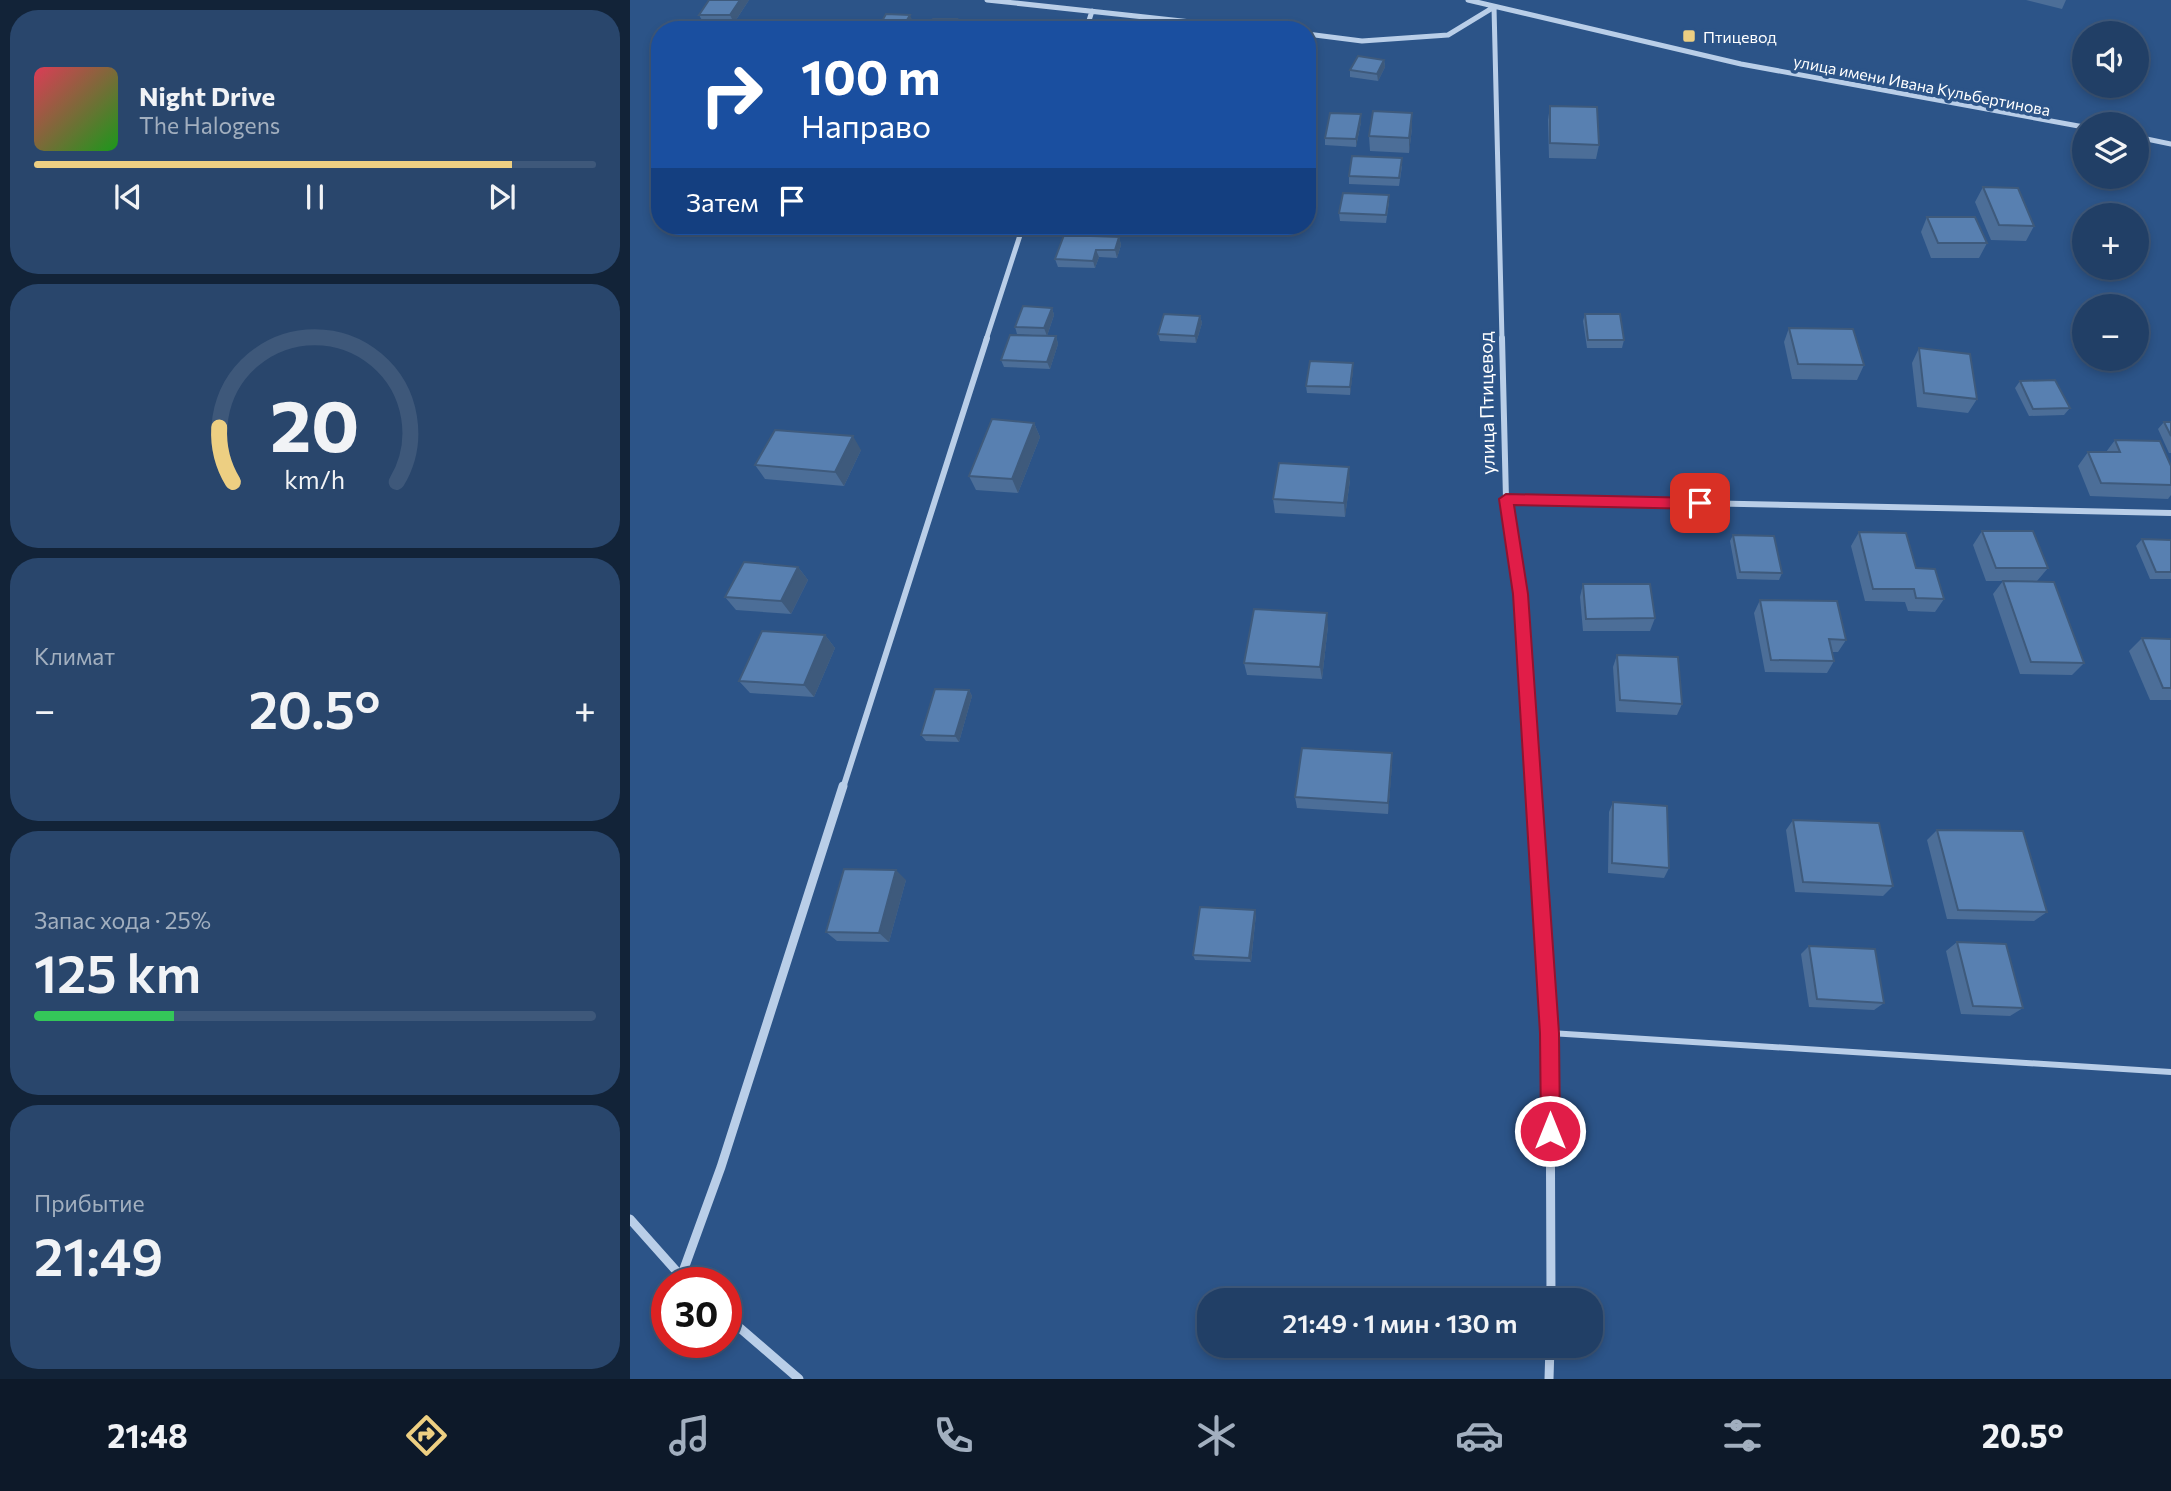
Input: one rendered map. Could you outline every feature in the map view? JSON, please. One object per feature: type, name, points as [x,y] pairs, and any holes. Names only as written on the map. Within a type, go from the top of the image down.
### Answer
[{"type":"street","points":[[987,0],[1183,21]]},
{"type":"street","name":"улица имени Ивана Кульбертинова","points":[[1468,0],[1741,64],[2072,125]]},
{"type":"street","points":[[1316,35],[1362,41],[1448,35],[1494,7]]},
{"type":"street","name":"улица Птицевод","points":[[1494,7],[1506,499],[1520,594],[1550,1033],[1550,1288]]},
{"type":"street","points":[[1089,21],[1092,11]]},
{"type":"street","points":[[2149,139],[2171,144]]},
{"type":"street","points":[[688,1267],[1020,235]]},
{"type":"street","points":[[1506,499],[2171,513]]},
{"type":"street","points":[[630,1219],[672,1267]]},
{"type":"street","points":[[742,1330],[799,1379]]},
{"type":"street","points":[[1549,1379],[1550,1358]]},
{"type":"lane","points":[[1550,1033],[2171,1072]]},
{"type":"building","points":[[709,0],[740,0],[730,15],[699,15]]},
{"type":"building","points":[[886,14],[910,15],[906,21],[882,21]]},
{"type":"building","points":[[933,19],[957,19],[956,21],[932,21]]},
{"type":"building","points":[[1358,56],[1384,60],[1377,74],[1350,70]]},
{"type":"building","points":[[1550,106],[1597,107],[1599,145],[1550,143]]},
{"type":"building","points":[[1373,111],[1412,113],[1409,138],[1369,136]]},
{"type":"building","points":[[1330,113],[1361,114],[1356,139],[1325,138]]},
{"type":"building","points":[[1352,156],[1402,158],[1399,178],[1349,176]]},
{"type":"building","points":[[1983,187],[2018,188],[2034,226],[1999,225]]},
{"type":"building","points":[[1343,193],[1389,195],[1386,215],[1339,213]]},
{"type":"building","points":[[1927,217],[1975,217],[1987,243],[1938,243]]},
{"type":"building","points":[[1064,235],[1119,237],[1115,250],[1096,250],[1093,261],[1055,259]]},
{"type":"building","points":[[1023,306],[1052,308],[1044,328],[1015,327]]},
{"type":"building","points":[[1164,314],[1200,316],[1195,336],[1158,334]]},
{"type":"building","points":[[1585,314],[1620,314],[1624,340],[1588,340]]},
{"type":"building","points":[[1789,328],[1853,329],[1864,365],[1798,364]]},
{"type":"building","points":[[1010,335],[1056,336],[1047,362],[1001,360]]},
{"type":"building","points":[[1919,348],[1970,354],[1977,399],[1924,393]]},
{"type":"building","points":[[1310,361],[1353,363],[1350,387],[1306,386]]},
{"type":"building","points":[[2055,380],[2070,408],[2033,409],[2020,381]]},
{"type":"building","points":[[992,419],[1034,423],[1012,479],[969,476]]},
{"type":"building","points":[[2164,422],[2171,422],[2171,436]]},
{"type":"building","points":[[775,430],[853,436],[835,472],[755,465]]},
{"type":"building","points":[[2115,440],[2160,441],[2171,466],[2171,485],[2101,483],[2088,452],[2120,452]]},
{"type":"building","points":[[1279,463],[1349,467],[1344,503],[1273,499]]},
{"type":"building","points":[[1982,531],[2033,531],[2048,568],[1996,568]]},
{"type":"building","points":[[1859,532],[1906,533],[1916,568],[1935,569],[1944,599],[1916,598],[1914,589],[1873,589]]},
{"type":"building","points":[[1733,535],[1774,536],[1782,573],[1740,572]]},
{"type":"building","points":[[2142,539],[2171,540],[2171,572],[2156,572]]},
{"type":"building","points":[[744,562],[798,567],[781,601],[725,597]]},
{"type":"building","points":[[2003,581],[2054,582],[2084,663],[2031,662]]},
{"type":"building","points":[[1583,584],[1650,584],[1655,618],[1586,619]]},
{"type":"building","points":[[1760,600],[1837,601],[1846,640],[1829,639],[1834,661],[1771,660]]},
{"type":"building","points":[[1254,609],[1327,613],[1320,667],[1244,663]]},
{"type":"building","points":[[762,631],[825,635],[804,685],[739,681]]},
{"type":"building","points":[[2142,638],[2171,639],[2171,688],[2163,688]]},
{"type":"building","points":[[1617,655],[1678,657],[1682,704],[1620,700]]},
{"type":"building","points":[[935,689],[969,690],[955,736],[921,735]]},
{"type":"building","points":[[1302,748],[1392,753],[1388,803],[1295,797]]},
{"type":"building","points":[[1613,802],[1667,806],[1669,868],[1612,863]]},
{"type":"building","points":[[1793,820],[1879,823],[1893,886],[1803,882]]},
{"type":"building","points":[[1937,830],[2023,831],[2047,912],[1958,910]]},
{"type":"building","points":[[844,869],[896,870],[879,933],[826,932]]},
{"type":"building","points":[[1200,907],[1255,910],[1249,958],[1193,955]]},
{"type":"building","points":[[1957,942],[2006,944],[2023,1008],[1973,1006]]},
{"type":"building","points":[[1809,946],[1875,949],[1884,1003],[1817,999]]},
{"type":"place","name":"Птицевод","points":[[1689,36]]},
{"type":"route","points":[[1550,1131],[1550,1033],[1520,594],[1506,499],[1700,503]]}]
